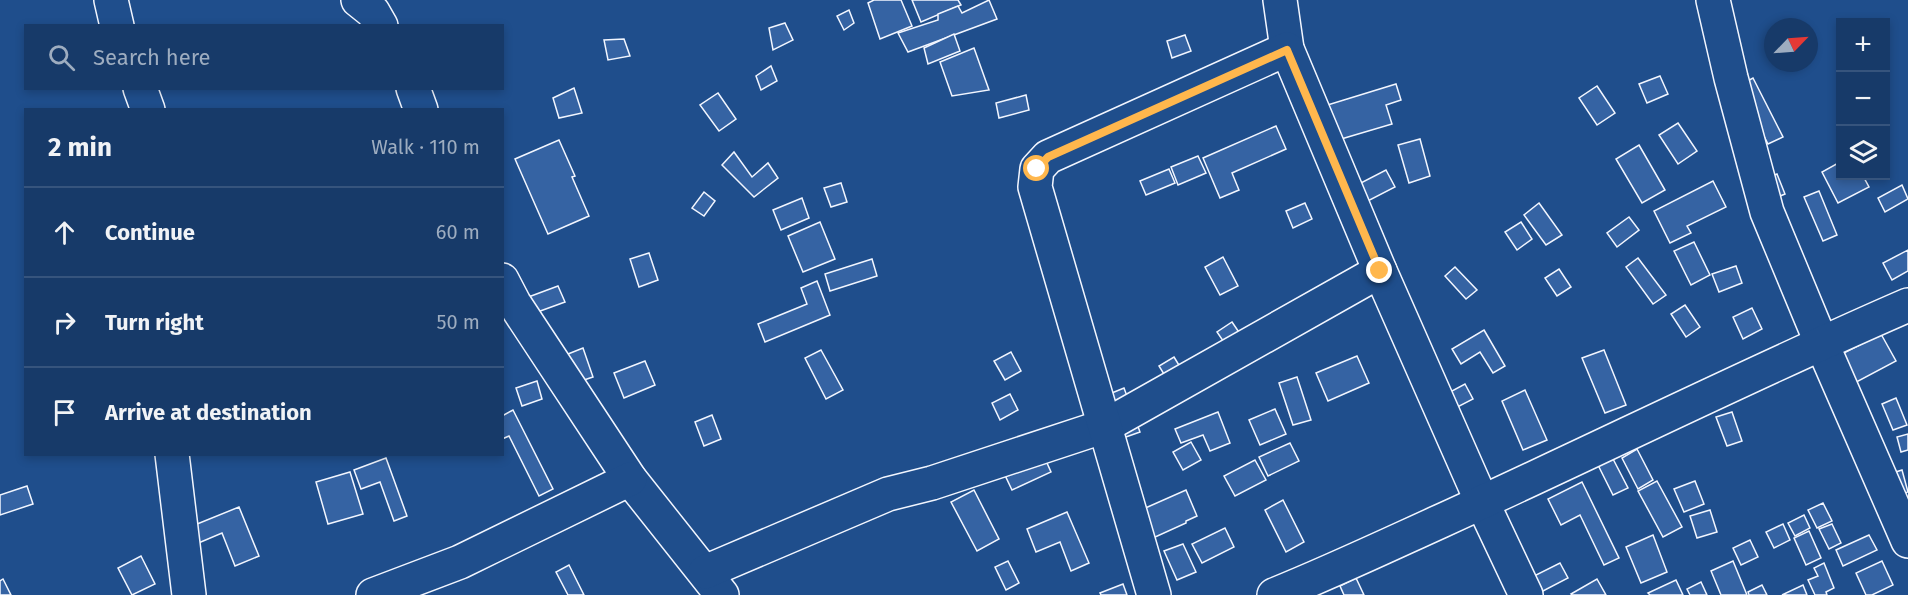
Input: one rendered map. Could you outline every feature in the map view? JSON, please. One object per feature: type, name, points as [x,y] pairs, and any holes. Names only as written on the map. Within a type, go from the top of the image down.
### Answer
[{"type":"street","points":[[111,0],[117,24]]},
{"type":"street","points":[[358,0],[373,12],[380,24]]},
{"type":"street","points":[[1280,0],[1287,50],[1380,271],[1482,502],[1526,595]]},
{"type":"street","points":[[1713,0],[1731,78],[1767,212],[1908,541]]},
{"type":"street","points":[[1154,595],[1035,187],[1037,169],[1048,157],[1287,50]]},
{"type":"street","points":[[141,90],[147,108]]},
{"type":"street","points":[[414,90],[420,108]]},
{"type":"street","points":[[504,284],[514,303],[630,479],[714,584],[888,494],[932,483],[1105,426],[1380,271]]},
{"type":"street","points":[[1274,595],[1482,502],[1821,342],[1908,304]]},
{"type":"street","points":[[172,456],[189,595]]},
{"type":"street","points":[[373,595],[460,562],[630,479]]},
{"type":"building","points":[[874,0],[901,0],[912,26],[880,39],[868,3]]},
{"type":"building","points":[[912,0],[958,0],[961,5],[921,22]]},
{"type":"building","points":[[989,0],[997,19],[908,52],[898,33],[938,20],[938,14],[958,6],[962,13]]},
{"type":"building","points":[[849,10],[854,23],[844,30],[837,16]]},
{"type":"building","points":[[785,23],[793,40],[773,50],[769,28]]},
{"type":"building","points":[[954,34],[960,51],[928,64],[924,48]]},
{"type":"building","points":[[1185,35],[1191,51],[1172,58],[1167,41]]},
{"type":"building","points":[[624,39],[630,56],[608,60],[604,40]]},
{"type":"building","points":[[974,48],[989,90],[952,96],[940,62]]},
{"type":"building","points":[[771,66],[777,81],[761,90],[756,76]]},
{"type":"building","points":[[1660,76],[1668,94],[1647,103],[1639,84]]},
{"type":"building","points":[[1753,78],[1783,137],[1768,144],[1738,86]]},
{"type":"building","points":[[1396,84],[1401,100],[1386,105],[1392,124],[1331,142],[1321,107]]},
{"type":"building","points":[[1597,86],[1615,113],[1597,125],[1579,98]]},
{"type":"building","points":[[574,88],[582,113],[559,118],[553,98]]},
{"type":"building","points":[[718,93],[736,119],[719,131],[700,105]]},
{"type":"building","points":[[1026,95],[1029,110],[999,118],[996,103]]},
{"type":"building","points":[[1678,123],[1697,151],[1678,164],[1659,135]]},
{"type":"building","points":[[1276,126],[1286,149],[1232,173],[1239,190],[1220,198],[1203,158]]},
{"type":"building","points":[[1420,139],[1430,176],[1409,183],[1398,145]]},
{"type":"building","points":[[559,140],[589,216],[548,234],[515,159]]},
{"type":"building","points":[[1639,145],[1665,190],[1642,203],[1616,159]]},
{"type":"building","points":[[734,152],[752,177],[768,163],[778,178],[754,197],[722,165]]},
{"type":"building","points":[[1198,156],[1206,173],[1178,185],[1171,167]]},
{"type":"building","points":[[1836,164],[1836,180],[1865,180],[1869,187],[1838,203],[1822,172]]},
{"type":"building","points":[[1169,169],[1175,183],[1146,195],[1140,181]]},
{"type":"building","points":[[1386,170],[1395,187],[1360,205],[1351,188]]},
{"type":"building","points":[[1777,174],[1785,194],[1763,203],[1754,183]]},
{"type":"building","points":[[1713,181],[1726,207],[1687,226],[1691,233],[1670,243],[1654,211]]},
{"type":"building","points":[[841,183],[847,202],[831,207],[824,188]]},
{"type":"building","points":[[1902,185],[1908,199],[1885,212],[1878,198]]},
{"type":"building","points":[[1819,191],[1837,235],[1823,241],[1804,197]]},
{"type":"building","points":[[704,192],[715,201],[704,216],[692,208]]},
{"type":"building","points":[[802,198],[809,218],[781,230],[773,210]]},
{"type":"building","points":[[1305,203],[1312,219],[1293,228],[1286,211]]},
{"type":"building","points":[[1539,203],[1562,235],[1546,245],[1524,215]]},
{"type":"building","points":[[1629,217],[1639,230],[1617,247],[1607,233]]},
{"type":"building","points":[[820,222],[835,259],[803,272],[788,236]]},
{"type":"building","points":[[1521,222],[1532,239],[1517,250],[1505,232]]},
{"type":"building","points":[[1694,242],[1710,275],[1691,285],[1674,251]]},
{"type":"building","points":[[1908,250],[1908,271],[1892,280],[1883,263]]},
{"type":"building","points":[[649,253],[658,280],[639,287],[630,259]]},
{"type":"building","points":[[1223,257],[1238,286],[1220,295],[1205,267]]},
{"type":"building","points":[[1638,258],[1666,295],[1653,304],[1626,267]]},
{"type":"building","points":[[872,259],[877,276],[830,291],[825,274]]},
{"type":"building","points":[[1736,266],[1742,283],[1719,292],[1712,274]]},
{"type":"building","points":[[1455,267],[1477,290],[1466,299],[1445,276]]},
{"type":"building","points":[[1559,269],[1571,287],[1557,296],[1545,278]]},
{"type":"building","points":[[817,281],[830,315],[765,342],[758,324],[807,304],[801,288]]},
{"type":"building","points":[[558,286],[565,302],[521,318],[515,302]]},
{"type":"building","points":[[1685,305],[1700,327],[1686,337],[1671,314]]},
{"type":"building","points":[[1752,308],[1762,329],[1743,339],[1733,317]]},
{"type":"building","points":[[1232,322],[1247,344],[1232,354],[1217,332]]},
{"type":"building","points":[[1484,330],[1505,366],[1493,373],[1480,352],[1461,364],[1452,349]]},
{"type":"building","points":[[1881,334],[1896,361],[1847,387],[1832,359]]},
{"type":"building","points":[[583,348],[593,377],[572,384],[563,356]]},
{"type":"building","points":[[821,350],[843,390],[826,399],[805,358]]},
{"type":"building","points":[[1604,350],[1626,405],[1605,413],[1582,358]]},
{"type":"building","points":[[1011,352],[1021,371],[1005,380],[994,361]]},
{"type":"building","points":[[1357,356],[1369,383],[1328,401],[1316,373]]},
{"type":"building","points":[[1174,357],[1185,375],[1170,384],[1159,366]]},
{"type":"building","points":[[645,361],[655,385],[624,398],[614,373]]},
{"type":"building","points":[[1297,377],[1311,420],[1293,425],[1279,383]]},
{"type":"building","points":[[537,381],[542,399],[522,406],[516,388]]},
{"type":"building","points":[[1465,384],[1473,399],[1442,415],[1435,400]]},
{"type":"building","points":[[1124,388],[1140,432],[1123,438],[1107,395]]},
{"type":"building","points":[[1525,390],[1547,440],[1523,450],[1502,401]]},
{"type":"building","points":[[1010,394],[1018,410],[1000,420],[992,403]]},
{"type":"building","points":[[1896,398],[1907,425],[1893,430],[1882,404]]},
{"type":"building","points":[[1275,409],[1286,434],[1260,445],[1249,420]]},
{"type":"building","points":[[513,410],[553,489],[539,496],[509,436],[504,438],[504,415]]},
{"type":"building","points":[[1218,412],[1230,443],[1210,451],[1203,435],[1181,443],[1175,429]]},
{"type":"building","points":[[1732,412],[1742,441],[1727,446],[1716,417]]},
{"type":"building","points":[[712,415],[721,439],[704,446],[695,422]]},
{"type":"building","points":[[1908,434],[1908,450],[1901,452],[1897,437]]},
{"type":"building","points":[[1191,442],[1201,460],[1183,470],[1173,452]]},
{"type":"building","points":[[1290,443],[1299,461],[1268,476],[1259,457]]},
{"type":"building","points":[[1637,449],[1653,480],[1638,489],[1622,458]]},
{"type":"building","points":[[1042,452],[1051,472],[1012,490],[1003,471]]},
{"type":"building","points":[[1611,455],[1628,488],[1613,495],[1597,463]]},
{"type":"building","points":[[386,458],[407,516],[394,521],[380,482],[361,489],[354,470]]},
{"type":"building","points":[[1255,460],[1266,480],[1235,496],[1224,476]]},
{"type":"building","points":[[1902,470],[1908,492],[1892,498],[1883,476]]},
{"type":"building","points":[[350,472],[363,514],[328,524],[316,482]]},
{"type":"building","points":[[1657,481],[1682,527],[1663,537],[1638,491]]},
{"type":"building","points":[[1695,481],[1704,504],[1684,512],[1674,489]]},
{"type":"building","points":[[1582,482],[1619,558],[1604,565],[1580,515],[1561,525],[1548,499]]},
{"type":"building","points":[[27,486],[33,504],[0,515],[0,495]]},
{"type":"building","points":[[974,490],[999,539],[977,551],[951,502]]},
{"type":"building","points":[[1186,490],[1197,516],[1153,538],[1141,510]]},
{"type":"building","points":[[1283,500],[1304,542],[1286,552],[1265,510]]},
{"type":"building","points":[[1823,503],[1832,521],[1817,528],[1808,510]]},
{"type":"building","points":[[239,507],[259,556],[235,566],[222,533],[182,550],[175,533]]},
{"type":"building","points":[[1710,510],[1717,532],[1697,538],[1690,516]]},
{"type":"building","points":[[1067,512],[1089,563],[1071,571],[1060,542],[1036,552],[1027,529]]},
{"type":"building","points":[[1804,515],[1810,528],[1795,536],[1788,523]]},
{"type":"building","points":[[1783,524],[1790,540],[1774,548],[1766,532]]},
{"type":"building","points":[[1832,524],[1841,543],[1829,549],[1819,529]]},
{"type":"building","points":[[1225,528],[1234,547],[1202,563],[1192,544]]},
{"type":"building","points":[[1809,531],[1821,558],[1806,565],[1794,538]]},
{"type":"building","points":[[1653,535],[1667,572],[1641,583],[1626,547]]},
{"type":"building","points":[[1869,535],[1877,550],[1843,566],[1836,550]]},
{"type":"building","points":[[1750,540],[1758,557],[1741,565],[1733,548]]},
{"type":"building","points":[[1183,544],[1196,572],[1177,580],[1164,551]]},
{"type":"building","points":[[141,556],[155,584],[132,595],[118,568]]},
{"type":"building","points":[[1008,561],[1019,583],[1006,590],[995,567]]},
{"type":"building","points":[[1733,561],[1747,595],[1721,595],[1711,571]]},
{"type":"building","points":[[1882,561],[1893,585],[1872,595],[1866,595],[1856,573]]},
{"type":"building","points":[[1560,563],[1568,578],[1543,591],[1534,576]]},
{"type":"building","points":[[1824,563],[1834,588],[1826,592],[1827,595],[1815,595],[1808,580],[1818,576],[1814,568]]},
{"type":"building","points":[[569,565],[584,595],[568,595],[556,572]]},
{"type":"building","points":[[1356,578],[1364,595],[1344,595],[1340,586]]},
{"type":"building","points":[[3,579],[11,595],[0,595],[0,581]]},
{"type":"building","points":[[1597,579],[1606,595],[1571,594]]},
{"type":"building","points":[[1676,580],[1683,595],[1650,595],[1648,593]]},
{"type":"building","points":[[1701,582],[1707,595],[1690,595],[1687,589]]},
{"type":"building","points":[[1123,584],[1127,595],[1101,595],[1100,593]]},
{"type":"building","points":[[1762,585],[1767,595],[1749,595],[1748,592]]},
{"type":"building","points":[[1803,585],[1807,595],[1782,595]]},
{"type":"route","points":[[1037,169],[1048,157],[1287,50],[1380,271]]}]
